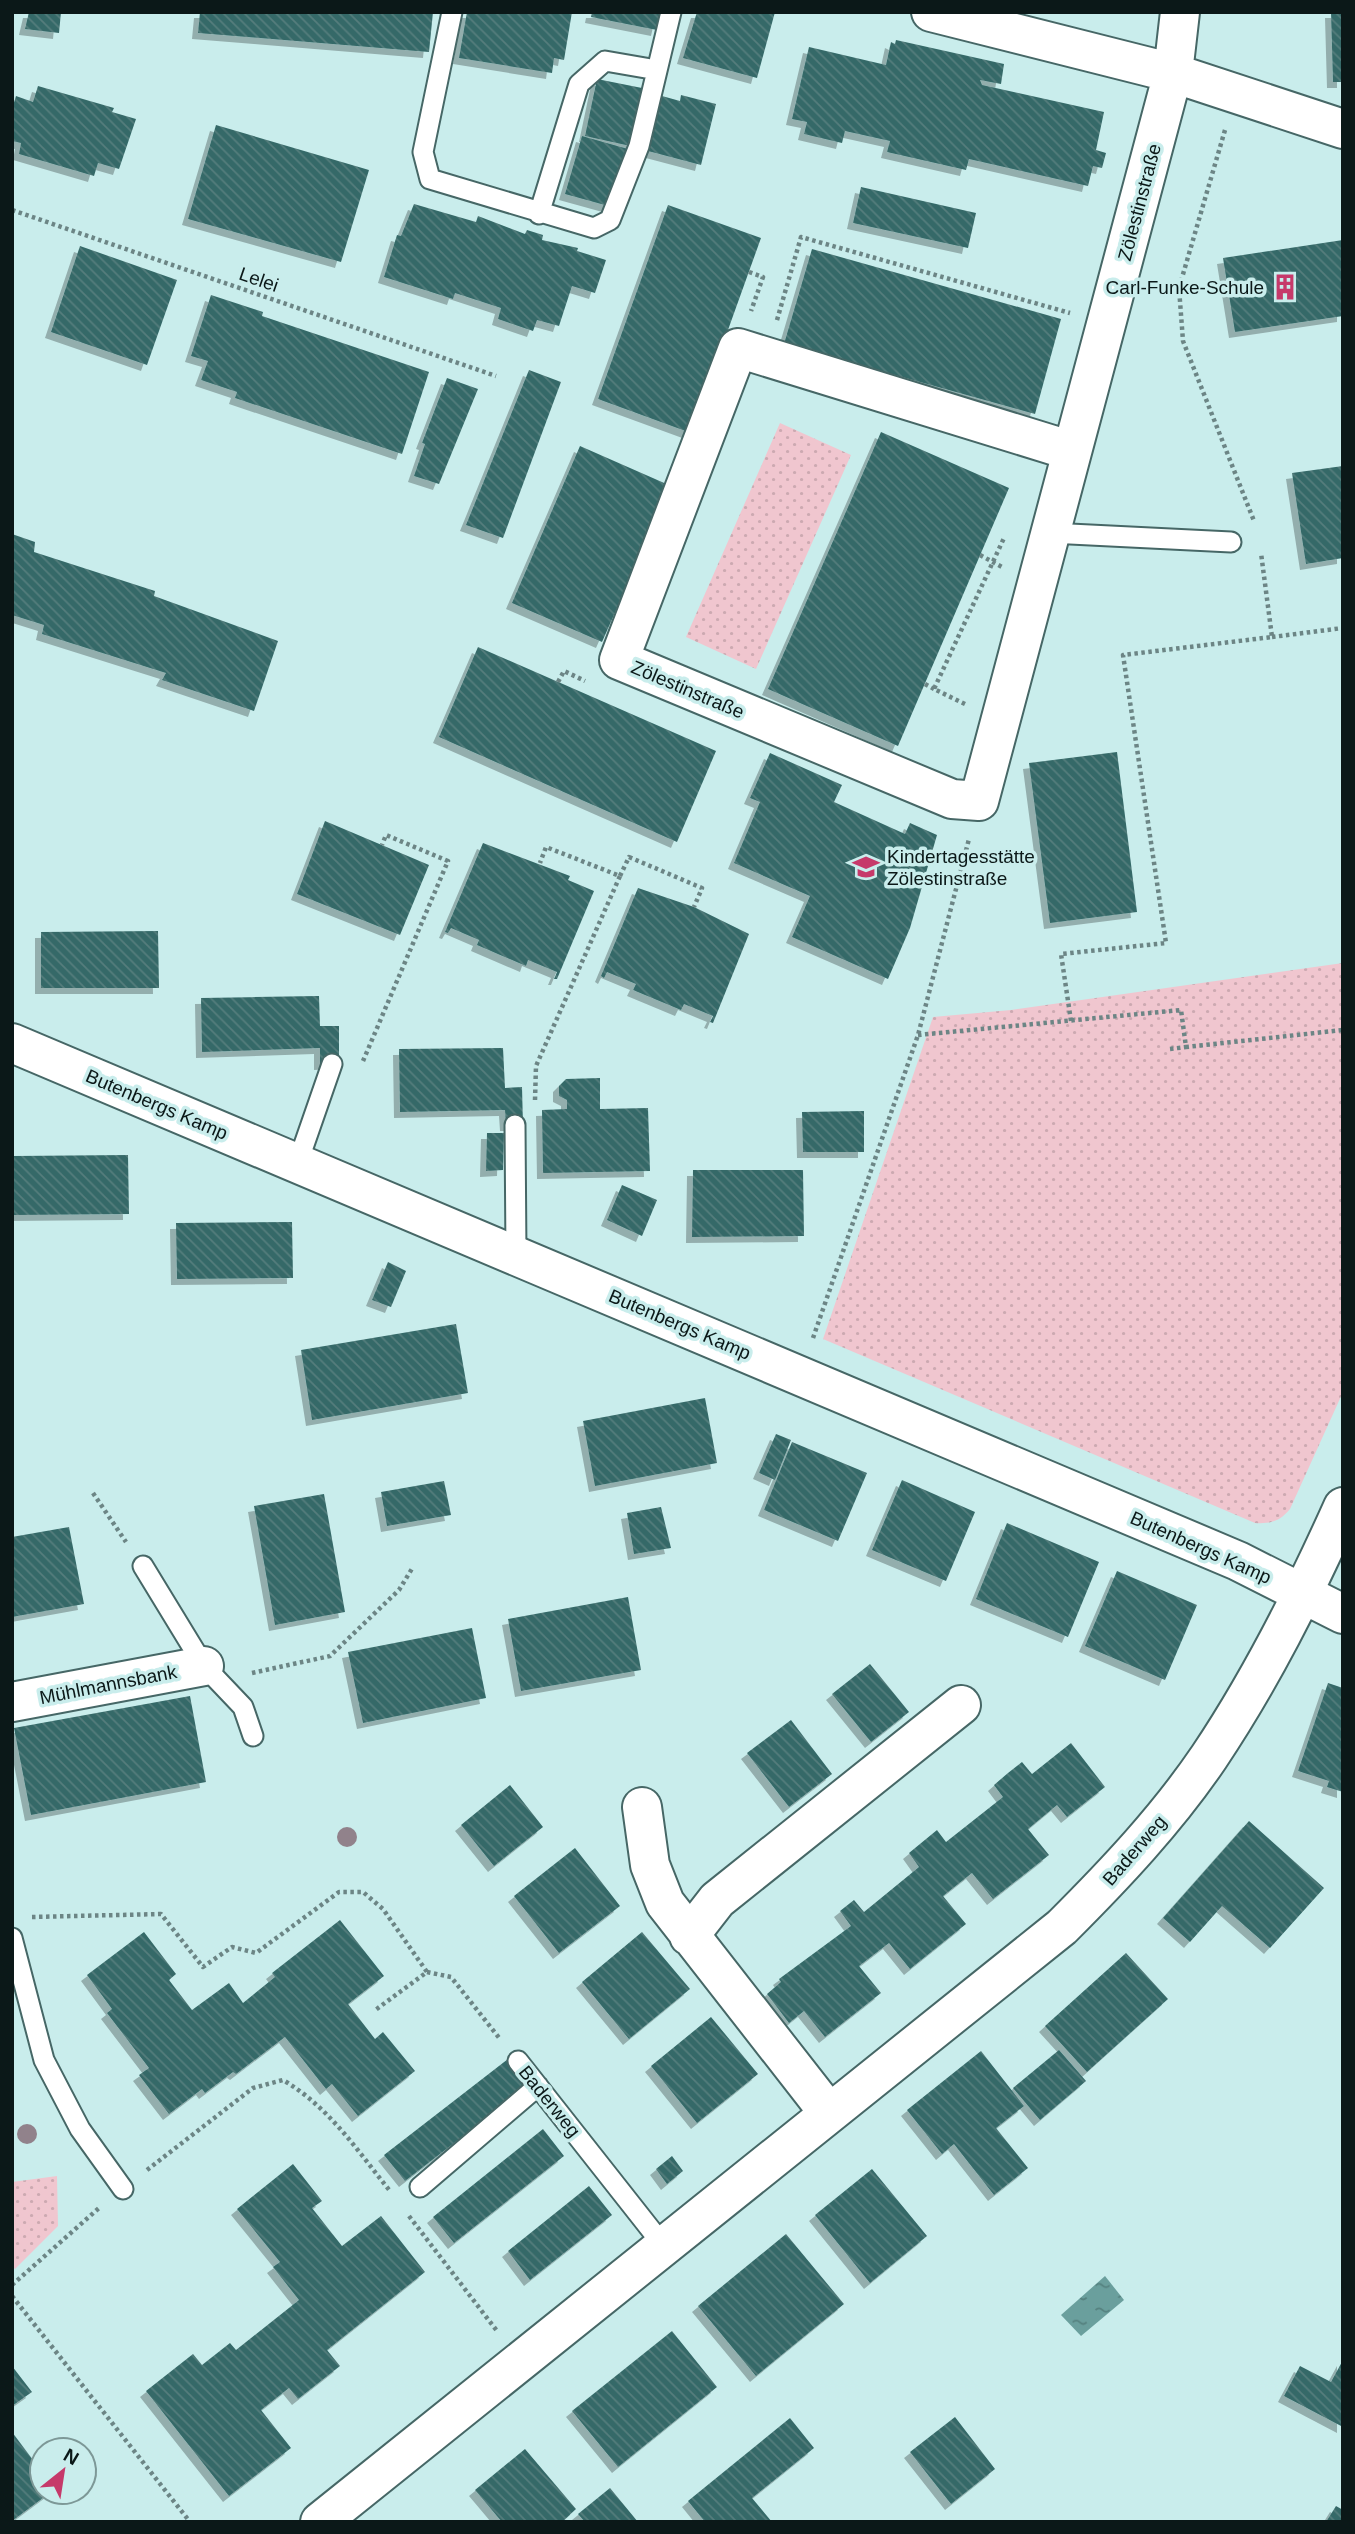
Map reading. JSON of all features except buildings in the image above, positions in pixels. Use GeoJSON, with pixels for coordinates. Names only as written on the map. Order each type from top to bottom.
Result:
{"type":"FeatureCollection","features":[{"type":"Feature","properties":{"kind":"street"},"geometry":{"type":"LineString","coordinates":[[931,12],[1174,74],[1343,128]]}},
{"type":"Feature","properties":{"kind":"street","name":"Zölestinstraße"},"geometry":{"type":"LineString","coordinates":[[1072,452],[738,348],[619,660],[952,799],[979,801],[1174,74],[1180,12]]}},
{"type":"Feature","properties":{"kind":"street","name":"Butenbergs Kamp"},"geometry":{"type":"LineString","coordinates":[[12,1043],[1238,1561],[1343,1615]]}},
{"type":"Feature","properties":{"kind":"street","name":"Baderweg"},"geometry":{"type":"LineString","coordinates":[[320,2522],[1062,1927],[1113,1876],[1163,1818],[1208,1758],[1257,1679],[1304,1593],[1343,1507]]}},
{"type":"Feature","properties":{"kind":"street","name":"Mühlmannsbank"},"geometry":{"type":"LineString","coordinates":[[12,1702],[204,1666]]}},
{"type":"Feature","properties":{"kind":"street"},"geometry":{"type":"LineString","coordinates":[[689,1936],[717,1900],[961,1705]]}},
{"type":"Feature","properties":{"kind":"street"},"geometry":{"type":"LineString","coordinates":[[642,1807],[650,1865],[665,1903],[829,2113]]}},
{"type":"Feature","properties":{"kind":"lane"},"geometry":{"type":"LineString","coordinates":[[452,12],[423,152],[430,179],[539,214],[594,228],[610,220],[639,146],[671,12]]}},
{"type":"Feature","properties":{"kind":"lane"},"geometry":{"type":"LineString","coordinates":[[539,214],[579,84],[605,61],[657,70]]}},
{"type":"Feature","properties":{"kind":"lane"},"geometry":{"type":"LineString","coordinates":[[1050,533],[1231,542]]}},
{"type":"Feature","properties":{"kind":"lane"},"geometry":{"type":"LineString","coordinates":[[298,1162],[332,1064]]}},
{"type":"Feature","properties":{"kind":"lane"},"geometry":{"type":"LineString","coordinates":[[515,1125],[516,1255]]}},
{"type":"Feature","properties":{"kind":"lane"},"geometry":{"type":"LineString","coordinates":[[143,1566],[204,1666],[243,1707],[253,1736]]}},
{"type":"Feature","properties":{"kind":"lane"},"geometry":{"type":"LineString","coordinates":[[12,1938],[44,2060],[80,2129],[129,2183]]}},
{"type":"Feature","properties":{"kind":"lane","name":"Baderweg"},"geometry":{"type":"LineString","coordinates":[[518,2061],[663,2245]]}},
{"type":"Feature","properties":{"kind":"lane"},"geometry":{"type":"LineString","coordinates":[[420,2187],[538,2086]]}},
{"type":"Feature","properties":{"kind":"path"},"geometry":{"type":"LineString","coordinates":[[1226,126],[1179,288],[1183,341],[1258,531]]}},
{"type":"Feature","properties":{"kind":"path","name":"Lelei"},"geometry":{"type":"LineString","coordinates":[[12,210],[496,376]]}},
{"type":"Feature","properties":{"kind":"path"},"geometry":{"type":"LineString","coordinates":[[766,358],[801,237],[1106,324]]}},
{"type":"Feature","properties":{"kind":"path"},"geometry":{"type":"LineString","coordinates":[[884,269],[887,261]]}},
{"type":"Feature","properties":{"kind":"path"},"geometry":{"type":"LineString","coordinates":[[970,294],[973,286]]}},
{"type":"Feature","properties":{"kind":"path"},"geometry":{"type":"LineString","coordinates":[[925,684],[934,689],[1005,537]]}},
{"type":"Feature","properties":{"kind":"path"},"geometry":{"type":"LineString","coordinates":[[1260,544],[1272,637]]}},
{"type":"Feature","properties":{"kind":"path"},"geometry":{"type":"LineString","coordinates":[[980,555],[993,562]]}},
{"type":"Feature","properties":{"kind":"path"},"geometry":{"type":"LineString","coordinates":[[1071,1021],[1061,954],[1166,943],[1123,655],[1343,628]]}},
{"type":"Feature","properties":{"kind":"path"},"geometry":{"type":"LineString","coordinates":[[800,1374],[918,1035],[979,801]]}},
{"type":"Feature","properties":{"kind":"path"},"geometry":{"type":"LineString","coordinates":[[317,1107],[355,1081],[448,861],[386,835],[382,845]]}},
{"type":"Feature","properties":{"kind":"path"},"geometry":{"type":"LineString","coordinates":[[540,863],[546,847],[620,876]]}},
{"type":"Feature","properties":{"kind":"path"},"geometry":{"type":"LineString","coordinates":[[534,1103],[536,1066],[628,857],[702,888],[694,907]]}},
{"type":"Feature","properties":{"kind":"path"},"geometry":{"type":"LineString","coordinates":[[918,1035],[1181,1010],[1186,1046]]}},
{"type":"Feature","properties":{"kind":"path"},"geometry":{"type":"LineString","coordinates":[[1170,1049],[1343,1030]]}},
{"type":"Feature","properties":{"kind":"path"},"geometry":{"type":"LineString","coordinates":[[93,1493],[143,1566]]}},
{"type":"Feature","properties":{"kind":"path"},"geometry":{"type":"LineString","coordinates":[[262,1671],[330,1656],[400,1590],[413,1567]]}},
{"type":"Feature","properties":{"kind":"path"},"geometry":{"type":"LineString","coordinates":[[26,1917],[162,1914],[203,1966],[232,1947],[256,1953],[340,1892],[363,1892],[383,1909],[427,1972],[374,2011]]}},
{"type":"Feature","properties":{"kind":"path","name":"Baderweg"},"geometry":{"type":"LineString","coordinates":[[427,1972],[451,1977],[518,2061]]}},
{"type":"Feature","properties":{"kind":"path"},"geometry":{"type":"LineString","coordinates":[[129,2183],[253,2088],[283,2080],[308,2095],[336,2123],[519,2360]]}},
{"type":"Feature","properties":{"kind":"path"},"geometry":{"type":"LineString","coordinates":[[400,2204],[420,2187]]}},
{"type":"Feature","properties":{"kind":"path"},"geometry":{"type":"LineString","coordinates":[[12,2285],[105,2203]]}},
{"type":"Feature","properties":{"kind":"path"},"geometry":{"type":"LineString","coordinates":[[12,2296],[190,2522]]}},
{"type":"Feature","properties":{"kind":"shaded area"},"geometry":{"type":"Polygon","coordinates":[[[780,423],[851,455],[756,669],[686,637],[780,423]]]}},
{"type":"Feature","properties":{"kind":"shaded area"},"geometry":{"type":"Polygon","coordinates":[[[1343,963],[1343,1392],[1290,1509],[1279,1519],[1255,1523],[823,1339],[933,1017],[1011,1010],[1343,963]]]}},
{"type":"Feature","properties":{"kind":"shaded area"},"geometry":{"type":"Polygon","coordinates":[[[57,2176],[58,2226],[15,2269],[12,2266],[12,2182],[57,2176]]]}},
{"type":"Feature","properties":{"kind":"water"},"geometry":{"type":"Polygon","coordinates":[[[1105,2276],[1124,2300],[1081,2336],[1061,2315],[1105,2276]]]}},
{"type":"Feature","properties":{"kind":"place","name":"Carl-Funke-Schule"},"geometry":{"type":"Point","coordinates":[1285,287]}},
{"type":"Feature","properties":{"kind":"place","name":"Kindertagesstätte Zölestinstraße"},"geometry":{"type":"Point","coordinates":[866,867]}}]}
